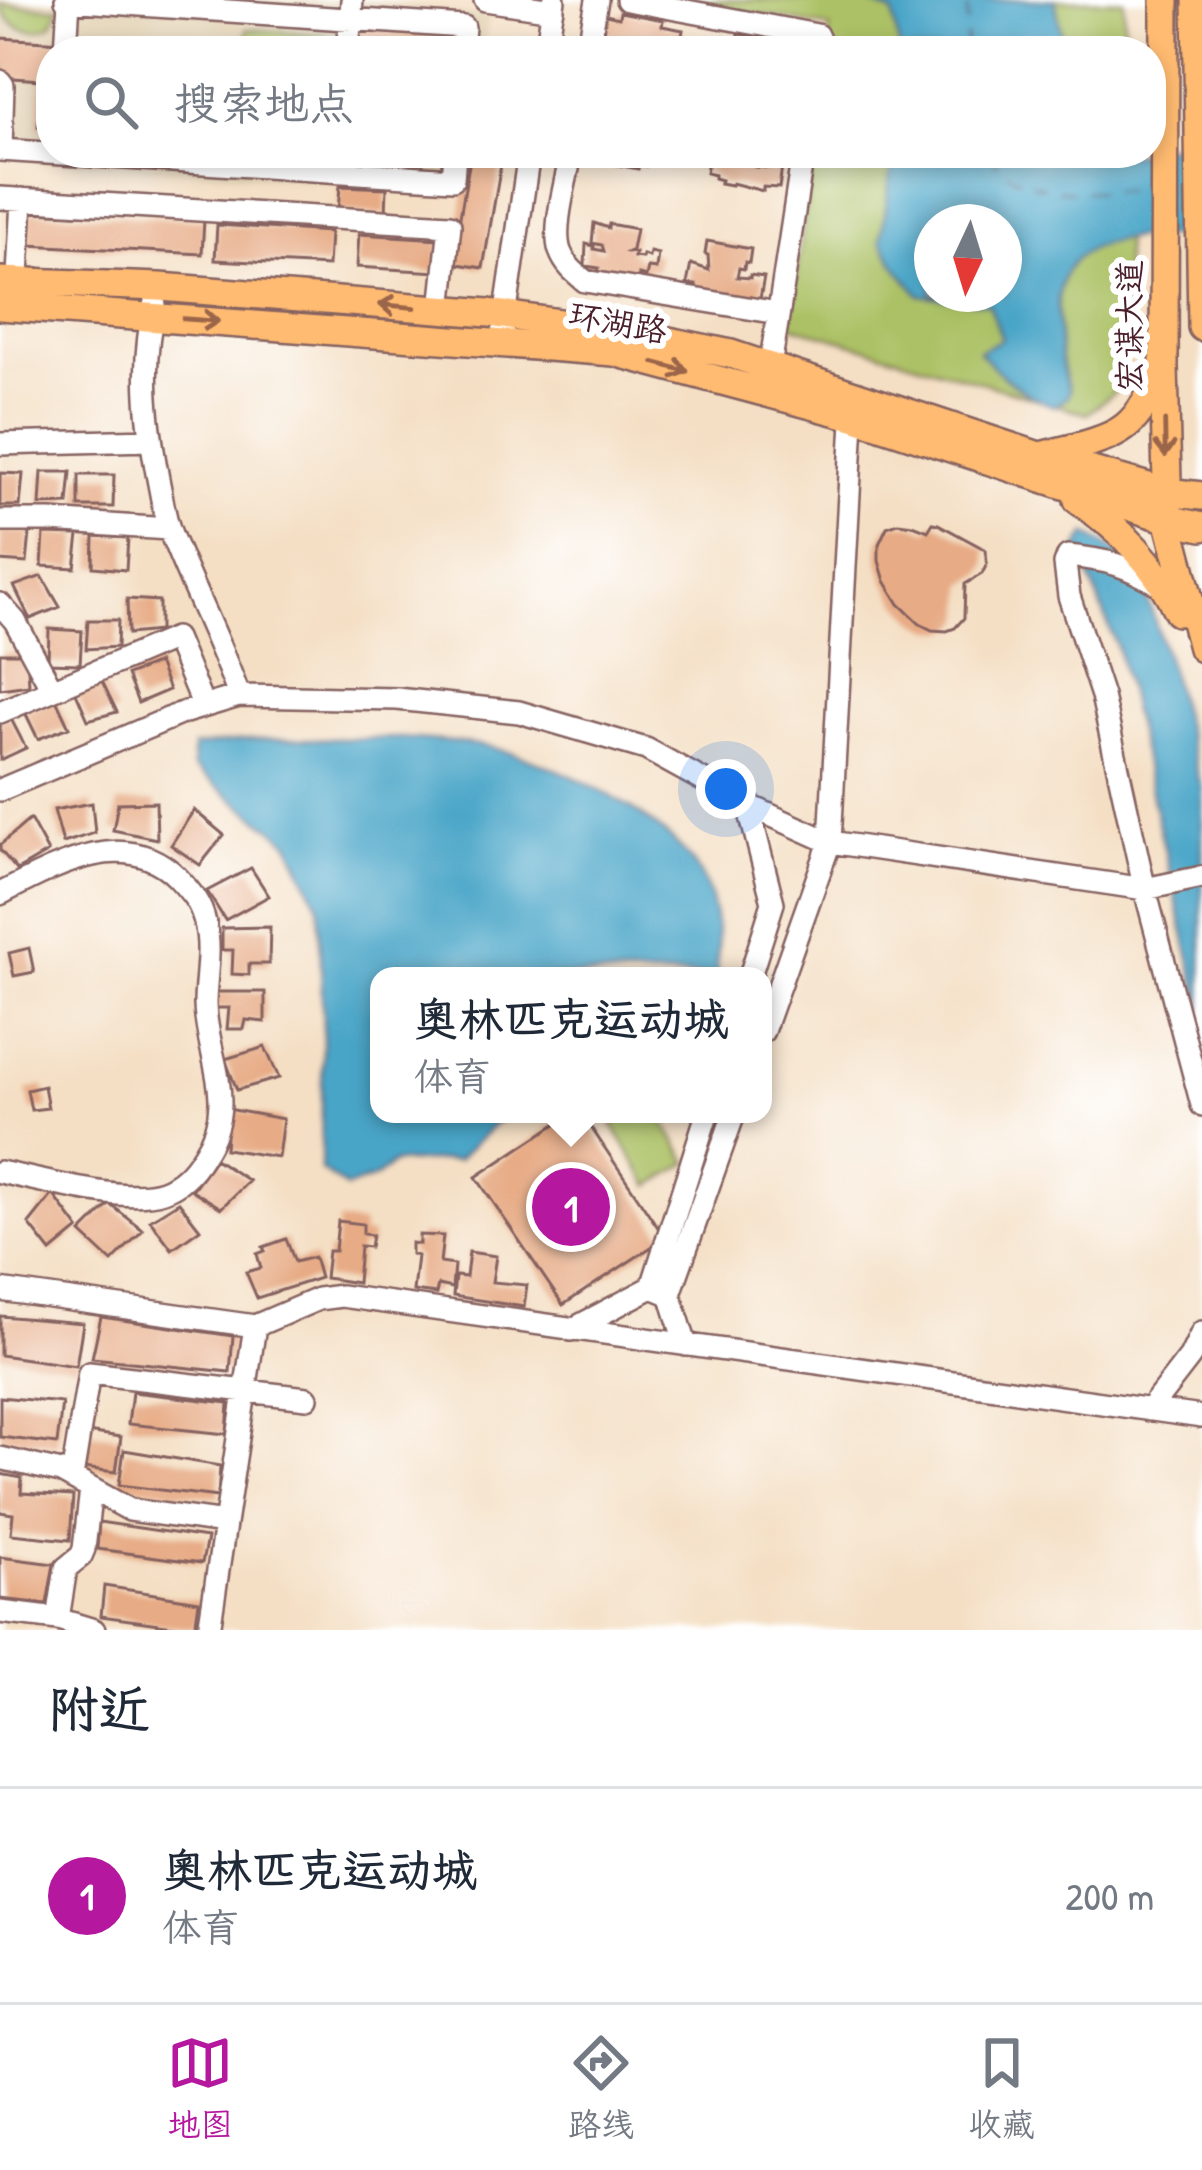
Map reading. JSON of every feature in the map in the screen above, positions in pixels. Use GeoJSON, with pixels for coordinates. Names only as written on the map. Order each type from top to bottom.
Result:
{"type":"FeatureCollection","features":[{"type":"Feature","properties":{"kind":"main road","name":"宏谋大道"},"geometry":{"type":"LineString","coordinates":[[1165,0],[1165,36]]}},
{"type":"Feature","properties":{"kind":"main road"},"geometry":{"type":"LineString","coordinates":[[1197,0],[1202,327]]}},
{"type":"Feature","properties":{"kind":"main road","name":"宏谋大道"},"geometry":{"type":"LineString","coordinates":[[1165,168],[1167,506],[1202,648]]}},
{"type":"Feature","properties":{"kind":"main road","name":"环湖路"},"geometry":{"type":"LineString","coordinates":[[8,294],[160,287],[503,314],[731,354],[770,365],[854,406]]}},
{"type":"Feature","properties":{"kind":"main road","name":"环湖路"},"geometry":{"type":"LineString","coordinates":[[8,294],[152,316],[614,352],[854,406],[1167,506],[1202,527]]}},
{"type":"Feature","properties":{"kind":"main road"},"geometry":{"type":"LineString","coordinates":[[1164,367],[1125,427],[1044,468],[1134,546],[1165,582],[1202,663]]}},
{"type":"Feature","properties":{"kind":"main road","name":"环湖路"},"geometry":{"type":"LineString","coordinates":[[1167,506],[1202,496]]}},
{"type":"Feature","properties":{"kind":"street"},"geometry":{"type":"LineString","coordinates":[[66,36],[67,0],[351,10],[464,27],[463,36]]}},
{"type":"Feature","properties":{"kind":"street"},"geometry":{"type":"LineString","coordinates":[[485,0],[554,5],[549,36]]}},
{"type":"Feature","properties":{"kind":"street"},"geometry":{"type":"LineString","coordinates":[[591,36],[597,0]]}},
{"type":"Feature","properties":{"kind":"street"},"geometry":{"type":"LineString","coordinates":[[627,0],[818,36]]}},
{"type":"Feature","properties":{"kind":"street"},"geometry":{"type":"LineString","coordinates":[[0,81],[0,150],[36,151]]}},
{"type":"Feature","properties":{"kind":"street"},"geometry":{"type":"LineString","coordinates":[[380,168],[453,179],[454,168]]}},
{"type":"Feature","properties":{"kind":"street"},"geometry":{"type":"LineString","coordinates":[[502,344],[527,168]]}},
{"type":"Feature","properties":{"kind":"street"},"geometry":{"type":"LineString","coordinates":[[568,168],[557,235],[568,267],[585,281],[779,311]]}},
{"type":"Feature","properties":{"kind":"street"},"geometry":{"type":"LineString","coordinates":[[770,365],[801,168]]}},
{"type":"Feature","properties":{"kind":"street"},"geometry":{"type":"LineString","coordinates":[[8,294],[11,199],[450,225],[441,309]]}},
{"type":"Feature","properties":{"kind":"street"},"geometry":{"type":"LineString","coordinates":[[160,287],[147,359],[150,440],[168,529],[239,696]]}},
{"type":"Feature","properties":{"kind":"street"},"geometry":{"type":"LineString","coordinates":[[772,1006],[830,842],[854,406]]}},
{"type":"Feature","properties":{"kind":"street"},"geometry":{"type":"LineString","coordinates":[[0,444],[150,440]]}},
{"type":"Feature","properties":{"kind":"street"},"geometry":{"type":"LineString","coordinates":[[0,521],[168,529]]}},
{"type":"Feature","properties":{"kind":"street"},"geometry":{"type":"LineString","coordinates":[[1168,589],[1124,565],[1068,556],[1065,564],[1069,596],[1102,696],[1145,889],[1202,1106]]}},
{"type":"Feature","properties":{"kind":"street"},"geometry":{"type":"LineString","coordinates":[[0,604],[15,621],[52,689]]}},
{"type":"Feature","properties":{"kind":"street"},"geometry":{"type":"LineString","coordinates":[[0,712],[175,638],[203,706]]}},
{"type":"Feature","properties":{"kind":"street"},"geometry":{"type":"LineString","coordinates":[[0,790],[68,759],[239,696],[398,699],[519,712],[646,749],[748,805],[830,842],[1145,889],[1202,877]]}},
{"type":"Feature","properties":{"kind":"street"},"geometry":{"type":"LineString","coordinates":[[748,805],[773,903],[753,967]]}},
{"type":"Feature","properties":{"kind":"street"},"geometry":{"type":"LineString","coordinates":[[0,894],[61,862],[96,854],[119,851],[170,871],[201,907],[206,927],[206,1014],[220,1096],[211,1144],[188,1173],[164,1191],[116,1193],[0,1172]]}},
{"type":"Feature","properties":{"kind":"street"},"geometry":{"type":"LineString","coordinates":[[686,1345],[661,1290],[705,1123]]}},
{"type":"Feature","properties":{"kind":"street"},"geometry":{"type":"LineString","coordinates":[[571,1330],[661,1290],[730,1123]]}},
{"type":"Feature","properties":{"kind":"street"},"geometry":{"type":"LineString","coordinates":[[0,1290],[255,1326],[318,1299],[340,1296],[1202,1417]]}},
{"type":"Feature","properties":{"kind":"street"},"geometry":{"type":"LineString","coordinates":[[209,1630],[255,1326]]}},
{"type":"Feature","properties":{"kind":"street"},"geometry":{"type":"LineString","coordinates":[[1149,1410],[1190,1357],[1202,1332]]}},
{"type":"Feature","properties":{"kind":"street"},"geometry":{"type":"LineString","coordinates":[[58,1619],[66,1568],[83,1549],[81,1483],[89,1373],[307,1398]]}},
{"type":"Feature","properties":{"kind":"street"},"geometry":{"type":"LineString","coordinates":[[0,1458],[47,1467],[137,1512],[225,1523]]}},
{"type":"Feature","properties":{"kind":"street"},"geometry":{"type":"LineString","coordinates":[[0,1612],[58,1619],[94,1630]]}},
{"type":"Feature","properties":{"kind":"shaded area"},"geometry":{"type":"Polygon","coordinates":[[[0,0],[370,0],[489,18],[486,36],[36,36],[36,160],[0,157],[0,0]]]}},
{"type":"Feature","properties":{"kind":"shaded area"},"geometry":{"type":"Polygon","coordinates":[[[149,168],[465,168],[461,191],[149,168]]]}},
{"type":"Feature","properties":{"kind":"green space"},"geometry":{"type":"Polygon","coordinates":[[[691,0],[1124,0],[1125,36],[829,36],[830,28],[691,0]]]}},
{"type":"Feature","properties":{"kind":"green space"},"geometry":{"type":"Polygon","coordinates":[[[0,4],[60,8],[51,25],[27,29],[8,19],[0,4]]]}},
{"type":"Feature","properties":{"kind":"green space"},"geometry":{"type":"Polygon","coordinates":[[[247,29],[343,35],[343,36],[246,36],[247,29]]]}},
{"type":"Feature","properties":{"kind":"green space"},"geometry":{"type":"Polygon","coordinates":[[[811,168],[1125,168],[1124,384],[1087,414],[790,325],[811,168]]]}},
{"type":"Feature","properties":{"kind":"green space"},"geometry":{"type":"Polygon","coordinates":[[[665,1123],[689,1163],[650,1186],[612,1124],[665,1123]]]}},
{"type":"Feature","properties":{"kind":"water"},"geometry":{"type":"Polygon","coordinates":[[[861,0],[1055,0],[1062,36],[897,36],[893,13],[861,0]]]}},
{"type":"Feature","properties":{"kind":"water"},"geometry":{"type":"Polygon","coordinates":[[[1202,144],[1202,236],[1103,244],[1069,267],[1060,288],[1058,318],[1069,391],[1055,406],[1013,384],[979,351],[1002,339],[992,312],[1022,312],[1022,204],[914,204],[914,288],[881,241],[892,168],[1166,168],[1166,146],[1202,144]]]}},
{"type":"Feature","properties":{"kind":"water"},"geometry":{"type":"Polygon","coordinates":[[[1087,534],[1117,552],[1142,580],[1202,790],[1202,1010],[1117,647],[1078,547],[1087,534]]]}},
{"type":"Feature","properties":{"kind":"water"},"geometry":{"type":"Polygon","coordinates":[[[402,738],[475,744],[513,753],[577,779],[641,815],[691,860],[713,907],[717,967],[370,967],[370,1123],[496,1123],[457,1160],[393,1163],[375,1178],[346,1188],[321,1170],[319,906],[289,842],[193,768],[193,747],[244,740],[402,738]]]}},
{"type":"Feature","properties":{"kind":"building"},"geometry":{"type":"Polygon","coordinates":[[[620,12],[663,20],[662,26],[683,30],[682,36],[602,35],[606,15],[619,18],[620,12]]]}},
{"type":"Feature","properties":{"kind":"building"},"geometry":{"type":"Polygon","coordinates":[[[356,28],[450,34],[450,36],[356,36],[356,28]]]}},
{"type":"Feature","properties":{"kind":"building"},"geometry":{"type":"Polygon","coordinates":[[[0,38],[36,40],[36,80],[0,77],[0,38]]]}},
{"type":"Feature","properties":{"kind":"building"},"geometry":{"type":"Polygon","coordinates":[[[468,168],[500,168],[483,268],[452,263],[468,168]]]}},
{"type":"Feature","properties":{"kind":"building"},"geometry":{"type":"Polygon","coordinates":[[[707,168],[782,168],[779,188],[763,187],[763,191],[720,183],[706,173],[707,168]]]}},
{"type":"Feature","properties":{"kind":"building"},"geometry":{"type":"Polygon","coordinates":[[[340,186],[387,188],[386,214],[338,211],[340,186]]]}},
{"type":"Feature","properties":{"kind":"building"},"geometry":{"type":"Polygon","coordinates":[[[30,212],[204,220],[202,254],[28,245],[30,212]]]}},
{"type":"Feature","properties":{"kind":"building"},"geometry":{"type":"Polygon","coordinates":[[[594,223],[636,229],[628,252],[642,258],[650,252],[658,254],[656,269],[648,268],[646,277],[639,275],[639,279],[585,266],[586,244],[604,251],[602,245],[592,243],[594,223]]]}},
{"type":"Feature","properties":{"kind":"building"},"geometry":{"type":"Polygon","coordinates":[[[217,225],[330,232],[328,266],[215,260],[217,225]]]}},
{"type":"Feature","properties":{"kind":"building"},"geometry":{"type":"Polygon","coordinates":[[[359,234],[440,239],[437,272],[357,267],[359,234]]]}},
{"type":"Feature","properties":{"kind":"building"},"geometry":{"type":"Polygon","coordinates":[[[707,241],[751,249],[749,263],[739,268],[737,277],[764,277],[760,299],[687,284],[691,264],[709,270],[707,241]]]}},
{"type":"Feature","properties":{"kind":"building"},"geometry":{"type":"Polygon","coordinates":[[[42,472],[71,472],[68,504],[40,505],[42,472]]]}},
{"type":"Feature","properties":{"kind":"building"},"geometry":{"type":"Polygon","coordinates":[[[0,473],[23,474],[20,506],[0,506],[0,473]]]}},
{"type":"Feature","properties":{"kind":"building"},"geometry":{"type":"Polygon","coordinates":[[[79,475],[114,475],[113,507],[79,507],[79,475]]]}},
{"type":"Feature","properties":{"kind":"building"},"geometry":{"type":"Polygon","coordinates":[[[898,523],[928,531],[933,523],[938,524],[986,550],[982,574],[965,584],[964,618],[955,628],[932,630],[920,624],[899,604],[885,581],[879,544],[887,527],[898,523]]]}},
{"type":"Feature","properties":{"kind":"building"},"geometry":{"type":"Polygon","coordinates":[[[0,530],[30,533],[27,563],[0,561],[0,530]]]}},
{"type":"Feature","properties":{"kind":"building"},"geometry":{"type":"Polygon","coordinates":[[[44,534],[79,535],[75,568],[42,566],[44,534]]]}},
{"type":"Feature","properties":{"kind":"building"},"geometry":{"type":"Polygon","coordinates":[[[94,536],[128,538],[126,570],[93,567],[94,536]]]}},
{"type":"Feature","properties":{"kind":"building"},"geometry":{"type":"Polygon","coordinates":[[[42,576],[60,607],[30,619],[14,586],[42,576]]]}},
{"type":"Feature","properties":{"kind":"building"},"geometry":{"type":"Polygon","coordinates":[[[127,599],[159,601],[159,631],[128,634],[127,599]]]}},
{"type":"Feature","properties":{"kind":"building"},"geometry":{"type":"Polygon","coordinates":[[[88,620],[118,620],[117,647],[86,649],[88,620]]]}},
{"type":"Feature","properties":{"kind":"building"},"geometry":{"type":"Polygon","coordinates":[[[49,629],[82,631],[80,664],[48,663],[49,629]]]}},
{"type":"Feature","properties":{"kind":"building"},"geometry":{"type":"Polygon","coordinates":[[[0,653],[27,653],[29,685],[0,689],[0,653]]]}},
{"type":"Feature","properties":{"kind":"building"},"geometry":{"type":"Polygon","coordinates":[[[158,663],[169,690],[138,703],[127,675],[158,663]]]}},
{"type":"Feature","properties":{"kind":"building"},"geometry":{"type":"Polygon","coordinates":[[[101,679],[117,712],[88,720],[74,688],[101,679]]]}},
{"type":"Feature","properties":{"kind":"building"},"geometry":{"type":"Polygon","coordinates":[[[56,699],[69,727],[38,739],[24,710],[56,699]]]}},
{"type":"Feature","properties":{"kind":"building"},"geometry":{"type":"Polygon","coordinates":[[[10,717],[26,748],[0,760],[0,720],[10,717]]]}},
{"type":"Feature","properties":{"kind":"building"},"geometry":{"type":"Polygon","coordinates":[[[156,802],[157,839],[113,830],[118,803],[156,802]]]}},
{"type":"Feature","properties":{"kind":"building"},"geometry":{"type":"Polygon","coordinates":[[[92,803],[95,833],[63,843],[54,810],[92,803]]]}},
{"type":"Feature","properties":{"kind":"building"},"geometry":{"type":"Polygon","coordinates":[[[194,810],[224,835],[200,865],[171,845],[194,810]]]}},
{"type":"Feature","properties":{"kind":"building"},"geometry":{"type":"Polygon","coordinates":[[[30,819],[48,852],[17,870],[0,845],[30,819]]]}},
{"type":"Feature","properties":{"kind":"building"},"geometry":{"type":"Polygon","coordinates":[[[251,868],[269,896],[225,920],[207,891],[251,868]]]}},
{"type":"Feature","properties":{"kind":"building"},"geometry":{"type":"Polygon","coordinates":[[[270,927],[269,964],[249,964],[249,975],[232,974],[233,950],[222,950],[222,928],[270,927]]]}},
{"type":"Feature","properties":{"kind":"building"},"geometry":{"type":"Polygon","coordinates":[[[29,948],[34,972],[14,976],[9,953],[29,948]]]}},
{"type":"Feature","properties":{"kind":"building"},"geometry":{"type":"Polygon","coordinates":[[[212,992],[265,992],[265,1022],[246,1020],[244,1029],[227,1029],[229,1008],[215,1008],[212,992]]]}},
{"type":"Feature","properties":{"kind":"building"},"geometry":{"type":"Polygon","coordinates":[[[265,1047],[279,1078],[237,1090],[225,1059],[265,1047]]]}},
{"type":"Feature","properties":{"kind":"building"},"geometry":{"type":"Polygon","coordinates":[[[44,1086],[48,1108],[31,1110],[27,1090],[44,1086]]]}},
{"type":"Feature","properties":{"kind":"building"},"geometry":{"type":"Polygon","coordinates":[[[228,1109],[283,1119],[278,1157],[225,1149],[228,1109]]]}},
{"type":"Feature","properties":{"kind":"building"},"geometry":{"type":"Polygon","coordinates":[[[557,1123],[588,1123],[665,1238],[563,1305],[476,1177],[557,1123]]]}},
{"type":"Feature","properties":{"kind":"building"},"geometry":{"type":"Polygon","coordinates":[[[215,1159],[249,1181],[221,1208],[192,1190],[215,1159]]]}},
{"type":"Feature","properties":{"kind":"building"},"geometry":{"type":"Polygon","coordinates":[[[53,1194],[79,1229],[51,1252],[29,1224],[53,1194]]]}},
{"type":"Feature","properties":{"kind":"building"},"geometry":{"type":"Polygon","coordinates":[[[179,1202],[200,1229],[172,1249],[150,1220],[179,1202]]]}},
{"type":"Feature","properties":{"kind":"building"},"geometry":{"type":"Polygon","coordinates":[[[110,1204],[143,1230],[112,1262],[81,1233],[110,1204]]]}},
{"type":"Feature","properties":{"kind":"building"},"geometry":{"type":"Polygon","coordinates":[[[338,1221],[363,1224],[363,1234],[372,1235],[370,1247],[360,1246],[357,1283],[325,1278],[328,1251],[335,1251],[338,1221]]]}},
{"type":"Feature","properties":{"kind":"building"},"geometry":{"type":"Polygon","coordinates":[[[419,1235],[443,1236],[440,1263],[454,1265],[452,1288],[438,1285],[436,1294],[413,1291],[417,1256],[411,1254],[411,1243],[419,1244],[419,1235]]]}},
{"type":"Feature","properties":{"kind":"building"},"geometry":{"type":"Polygon","coordinates":[[[286,1239],[295,1262],[314,1257],[320,1278],[257,1298],[246,1272],[261,1268],[257,1254],[265,1251],[263,1247],[286,1239]]]}},
{"type":"Feature","properties":{"kind":"building"},"geometry":{"type":"Polygon","coordinates":[[[469,1252],[496,1256],[492,1282],[527,1285],[524,1307],[453,1296],[455,1276],[466,1277],[469,1252]]]}},
{"type":"Feature","properties":{"kind":"building"},"geometry":{"type":"Polygon","coordinates":[[[0,1316],[83,1323],[76,1366],[0,1355],[0,1316]]]}},
{"type":"Feature","properties":{"kind":"building"},"geometry":{"type":"Polygon","coordinates":[[[101,1317],[233,1336],[230,1372],[92,1358],[101,1317]]]}},
{"type":"Feature","properties":{"kind":"building"},"geometry":{"type":"Polygon","coordinates":[[[132,1392],[229,1403],[227,1434],[128,1424],[132,1392]]]}},
{"type":"Feature","properties":{"kind":"building"},"geometry":{"type":"Polygon","coordinates":[[[0,1397],[62,1403],[57,1444],[0,1437],[0,1397]]]}},
{"type":"Feature","properties":{"kind":"building"},"geometry":{"type":"Polygon","coordinates":[[[80,1431],[121,1437],[116,1472],[74,1467],[80,1431]]]}},
{"type":"Feature","properties":{"kind":"building"},"geometry":{"type":"Polygon","coordinates":[[[124,1450],[220,1466],[218,1497],[119,1485],[124,1450]]]}},
{"type":"Feature","properties":{"kind":"building"},"geometry":{"type":"Polygon","coordinates":[[[0,1474],[22,1478],[21,1493],[73,1496],[70,1540],[11,1534],[13,1514],[0,1512],[0,1474]]]}},
{"type":"Feature","properties":{"kind":"building"},"geometry":{"type":"Polygon","coordinates":[[[99,1522],[207,1538],[202,1563],[97,1549],[99,1522]]]}},
{"type":"Feature","properties":{"kind":"building"},"geometry":{"type":"Polygon","coordinates":[[[0,1557],[54,1564],[47,1604],[0,1599],[0,1557]]]}},
{"type":"Feature","properties":{"kind":"building"},"geometry":{"type":"Polygon","coordinates":[[[104,1586],[199,1601],[195,1629],[101,1616],[104,1586]]]}},
{"type":"Feature","properties":{"kind":"ferry route"},"geometry":{"type":"LineString","coordinates":[[967,36],[968,0]]}},
{"type":"Feature","properties":{"kind":"ferry route"},"geometry":{"type":"LineString","coordinates":[[1002,168],[1041,187],[1087,192],[1152,188]]}},
{"type":"Feature","properties":{"kind":"place","name":"奥林匹克运动城"},"geometry":{"type":"Point","coordinates":[571,1207]}}]}
